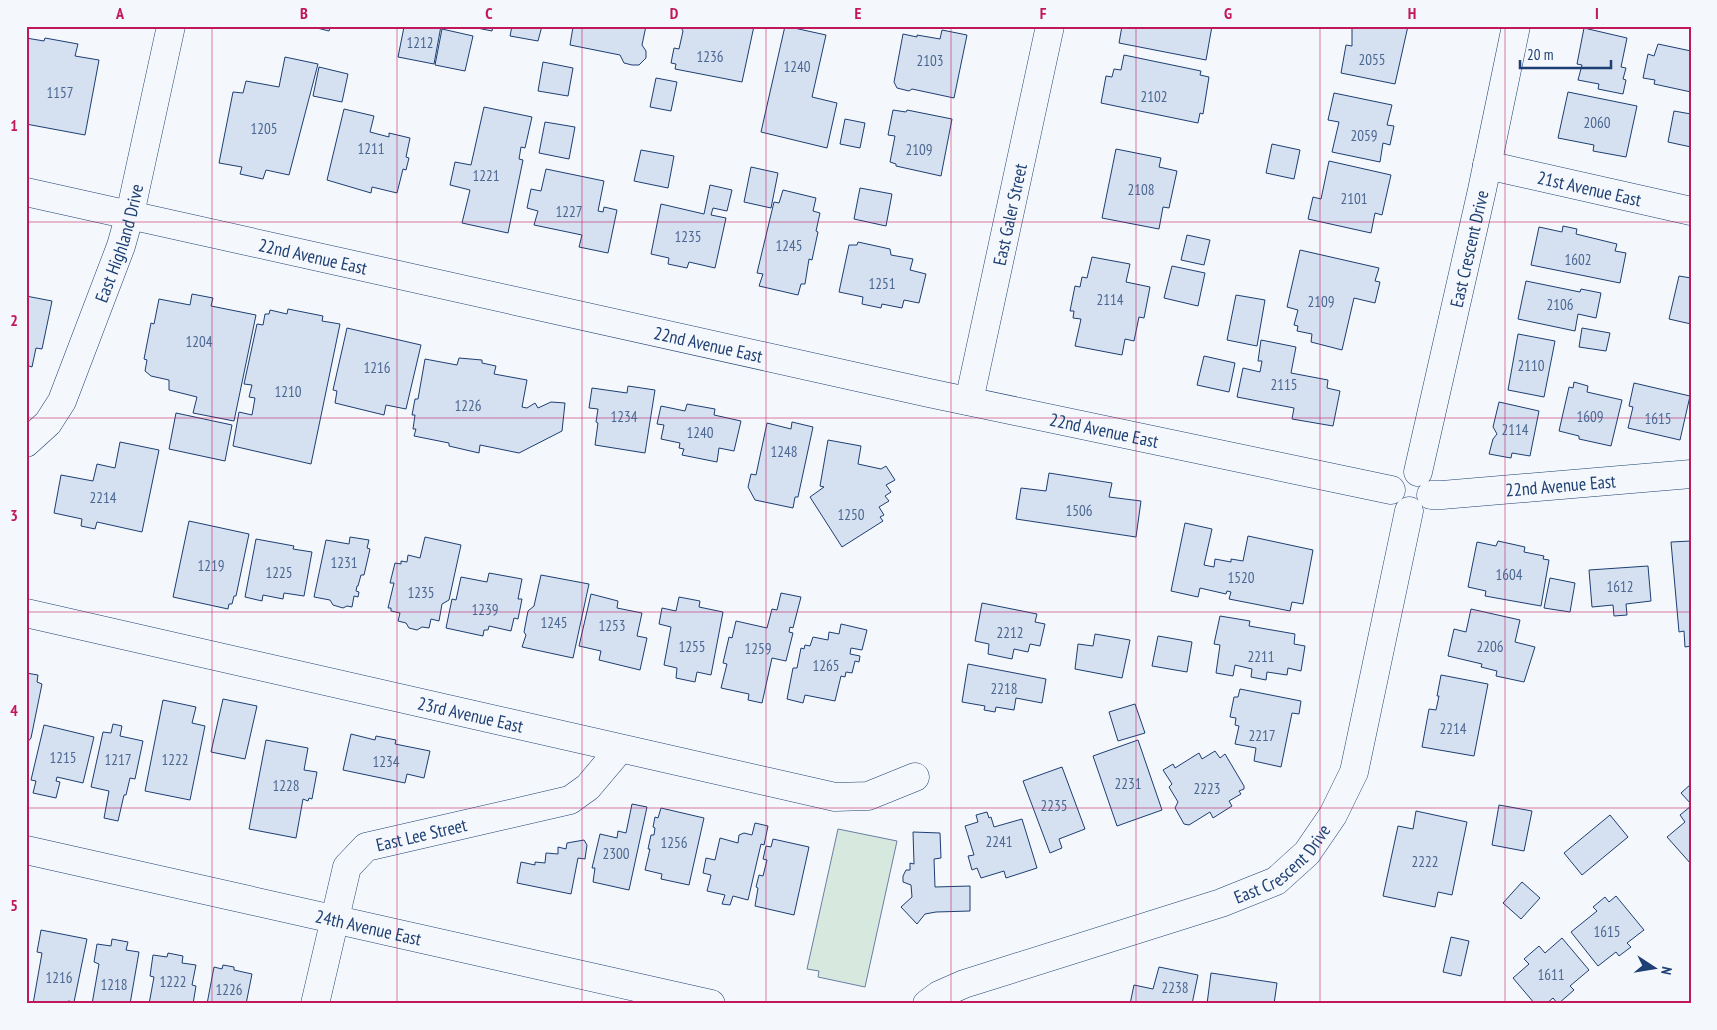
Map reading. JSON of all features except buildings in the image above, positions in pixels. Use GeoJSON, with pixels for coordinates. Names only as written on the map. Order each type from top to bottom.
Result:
{"type":"FeatureCollection","features":[{"type":"Feature","properties":{"kind":"street","name":"East Highland Drive"},"geometry":{"type":"LineString","coordinates":[[26,443],[48,423],[62,401],[121,246],[130,214],[171,26]]}},
{"type":"Feature","properties":{"kind":"street","name":"East Galer Street"},"geometry":{"type":"LineString","coordinates":[[968,401],[1050,26]]}},
{"type":"Feature","properties":{"kind":"street","name":"East Crescent Drive"},"geometry":{"type":"LineString","coordinates":[[1418,472],[1488,165],[1516,26]]}},
{"type":"Feature","properties":{"kind":"street","name":"21st Avenue East"},"geometry":{"type":"LineString","coordinates":[[1488,165],[1691,210]]}},
{"type":"Feature","properties":{"kind":"street","name":"22nd Avenue East"},"geometry":{"type":"LineString","coordinates":[[26,192],[968,401],[1391,490]]}},
{"type":"Feature","properties":{"kind":"street"},"geometry":{"type":"LineString","coordinates":[[1408,471],[1418,472],[1426,476],[1430,482],[1431,495],[1429,502],[1424,508],[1418,511],[1409,511],[1398,506],[1393,501],[1391,490],[1393,482],[1402,473],[1408,471]]}},
{"type":"Feature","properties":{"kind":"street","name":"22nd Avenue East"},"geometry":{"type":"LineString","coordinates":[[1431,495],[1442,496],[1691,474]]}},
{"type":"Feature","properties":{"kind":"street","name":"East Crescent Drive"},"geometry":{"type":"LineString","coordinates":[[927,1004],[964,984],[1222,903],[1276,881],[1307,853],[1333,815],[1354,772],[1409,511]]}},
{"type":"Feature","properties":{"kind":"street","name":"23rd Avenue East"},"geometry":{"type":"LineString","coordinates":[[26,614],[834,797],[868,796],[915,777]]}},
{"type":"Feature","properties":{"kind":"street","name":"East Lee Street"},"geometry":{"type":"LineString","coordinates":[[315,1004],[347,867],[366,847],[570,800],[588,787],[620,749]]}},
{"type":"Feature","properties":{"kind":"street","name":"24th Avenue East"},"geometry":{"type":"LineString","coordinates":[[26,850],[711,1004]]}},
{"type":"Feature","properties":{"kind":"shaded area"},"geometry":{"type":"Polygon","coordinates":[[[838,829],[897,841],[865,987],[818,977],[819,971],[807,969],[838,829]]]}}]}
